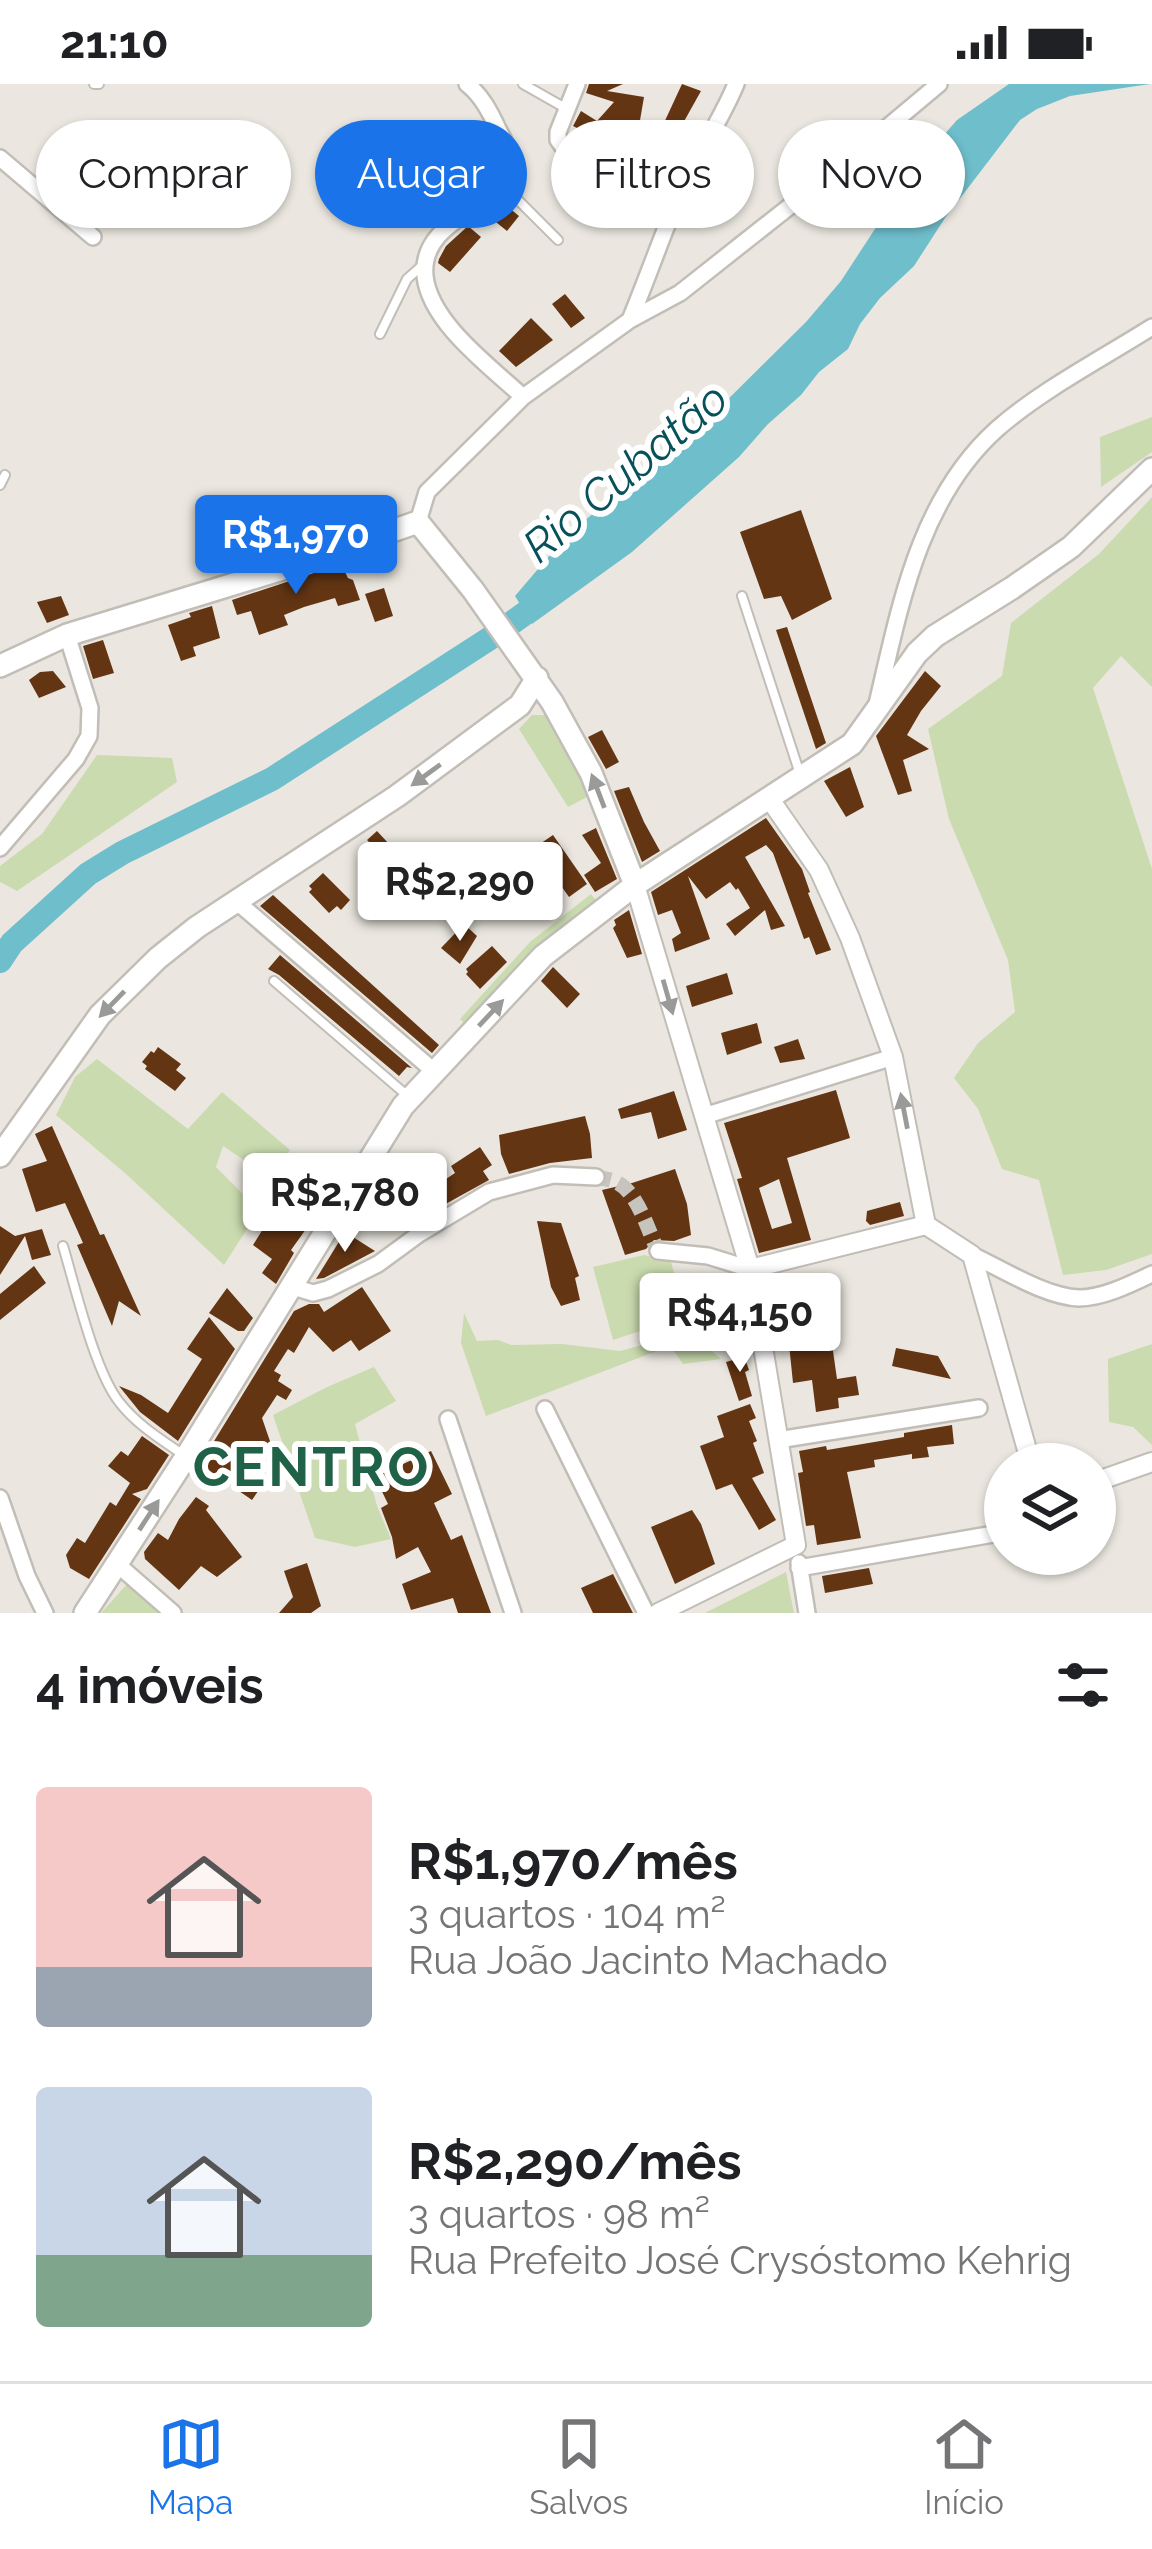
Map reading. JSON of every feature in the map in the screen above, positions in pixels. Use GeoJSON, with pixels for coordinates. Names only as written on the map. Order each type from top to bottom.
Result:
{"type":"FeatureCollection","features":[{"type":"Feature","properties":{"kind":"main road"},"geometry":{"type":"LineString","coordinates":[[85,1613],[403,1106],[543,956],[635,885],[852,744],[934,635],[1071,547],[1152,469]]}},
{"type":"Feature","properties":{"kind":"main road"},"geometry":{"type":"LineString","coordinates":[[0,666],[67,635],[418,522],[552,702],[591,773],[635,885]]}},
{"type":"Feature","properties":{"kind":"main road"},"geometry":{"type":"LineString","coordinates":[[520,705],[533,674]]}},
{"type":"Feature","properties":{"kind":"main road"},"geometry":{"type":"LineString","coordinates":[[0,1156],[100,1015],[182,938],[397,796],[520,705],[552,702]]}},
{"type":"Feature","properties":{"kind":"street"},"geometry":{"type":"LineString","coordinates":[[466,84],[493,120]]}},
{"type":"Feature","properties":{"kind":"street"},"geometry":{"type":"LineString","coordinates":[[563,120],[577,84]]}},
{"type":"Feature","properties":{"kind":"street"},"geometry":{"type":"LineString","coordinates":[[720,120],[736,84]]}},
{"type":"Feature","properties":{"kind":"street"},"geometry":{"type":"LineString","coordinates":[[418,522],[427,492],[523,397],[629,320],[680,293],[939,84]]}},
{"type":"Feature","properties":{"kind":"street"},"geometry":{"type":"LineString","coordinates":[[0,158],[93,237]]}},
{"type":"Feature","properties":{"kind":"street"},"geometry":{"type":"LineString","coordinates":[[448,228],[437,237],[426,262],[428,287],[449,326],[523,397]]}},
{"type":"Feature","properties":{"kind":"street"},"geometry":{"type":"LineString","coordinates":[[629,320],[667,228]]}},
{"type":"Feature","properties":{"kind":"street"},"geometry":{"type":"LineString","coordinates":[[877,707],[916,553],[968,461],[1000,426],[1152,327]]}},
{"type":"Feature","properties":{"kind":"street"},"geometry":{"type":"LineString","coordinates":[[0,848],[76,759],[89,736],[89,708],[67,635]]}},
{"type":"Feature","properties":{"kind":"street"},"geometry":{"type":"LineString","coordinates":[[769,799],[819,870],[850,938],[893,1057],[926,1226]]}},
{"type":"Feature","properties":{"kind":"street"},"geometry":{"type":"LineString","coordinates":[[635,885],[750,1269],[807,1613]]}},
{"type":"Feature","properties":{"kind":"street"},"geometry":{"type":"LineString","coordinates":[[236,902],[435,1072]]}},
{"type":"Feature","properties":{"kind":"street"},"geometry":{"type":"LineString","coordinates":[[704,1116],[893,1057]]}},
{"type":"Feature","properties":{"kind":"street"},"geometry":{"type":"LineString","coordinates":[[290,1286],[304,1292],[328,1289],[378,1264],[489,1192],[554,1175],[596,1177]]}},
{"type":"Feature","properties":{"kind":"street"},"geometry":{"type":"LineString","coordinates":[[658,1251],[708,1256],[750,1269],[926,1226],[972,1255],[1051,1292],[1076,1298],[1152,1274]]}},
{"type":"Feature","properties":{"kind":"street"},"geometry":{"type":"LineString","coordinates":[[972,1255],[1025,1443]]}},
{"type":"Feature","properties":{"kind":"street"},"geometry":{"type":"LineString","coordinates":[[545,1408],[646,1613]]}},
{"type":"Feature","properties":{"kind":"street"},"geometry":{"type":"LineString","coordinates":[[778,1440],[979,1408]]}},
{"type":"Feature","properties":{"kind":"street"},"geometry":{"type":"LineString","coordinates":[[448,1419],[513,1613]]}},
{"type":"Feature","properties":{"kind":"street"},"geometry":{"type":"LineString","coordinates":[[1116,1475],[1152,1462]]}},
{"type":"Feature","properties":{"kind":"street"},"geometry":{"type":"LineString","coordinates":[[0,1498],[45,1613]]}},
{"type":"Feature","properties":{"kind":"street"},"geometry":{"type":"LineString","coordinates":[[800,1568],[984,1536]]}},
{"type":"Feature","properties":{"kind":"street"},"geometry":{"type":"LineString","coordinates":[[658,1613],[796,1545]]}},
{"type":"Feature","properties":{"kind":"street"},"geometry":{"type":"LineString","coordinates":[[117,1564],[173,1613]]}},
{"type":"Feature","properties":{"kind":"lane"},"geometry":{"type":"LineString","coordinates":[[523,84],[567,109]]}},
{"type":"Feature","properties":{"kind":"lane"},"geometry":{"type":"LineString","coordinates":[[527,209],[558,241]]}},
{"type":"Feature","properties":{"kind":"lane"},"geometry":{"type":"LineString","coordinates":[[380,334],[407,279],[426,262]]}},
{"type":"Feature","properties":{"kind":"lane"},"geometry":{"type":"LineString","coordinates":[[742,596],[802,778]]}},
{"type":"Feature","properties":{"kind":"lane"},"geometry":{"type":"LineString","coordinates":[[274,981],[411,1099]]}},
{"type":"Feature","properties":{"kind":"lane"},"geometry":{"type":"LineString","coordinates":[[63,1246],[101,1370],[114,1397],[186,1457]]}},
{"type":"Feature","properties":{"kind":"green space"},"geometry":{"type":"Polygon","coordinates":[[[1152,417],[1152,452],[1101,487],[1100,437],[1152,417]]]}},
{"type":"Feature","properties":{"kind":"green space"},"geometry":{"type":"Polygon","coordinates":[[[1152,497],[1152,687],[1121,656],[1093,688],[1152,869],[1152,1254],[1106,1270],[1063,1275],[1039,1180],[1002,1169],[978,1109],[954,1078],[978,1043],[1015,1012],[1008,960],[949,819],[928,729],[1002,676],[1011,623],[1099,554],[1152,497]]]}},
{"type":"Feature","properties":{"kind":"green space"},"geometry":{"type":"Polygon","coordinates":[[[532,715],[547,715],[589,796],[568,807],[519,729],[532,715]]]}},
{"type":"Feature","properties":{"kind":"green space"},"geometry":{"type":"Polygon","coordinates":[[[97,755],[172,758],[177,782],[17,891],[0,882],[0,866],[42,834],[97,755]]]}},
{"type":"Feature","properties":{"kind":"green space"},"geometry":{"type":"Polygon","coordinates":[[[591,894],[600,906],[470,1029],[460,1019],[530,942],[591,894]]]}},
{"type":"Feature","properties":{"kind":"green space"},"geometry":{"type":"Polygon","coordinates":[[[97,1059],[188,1129],[222,1092],[290,1150],[272,1179],[223,1146],[216,1167],[259,1210],[224,1265],[56,1115],[75,1077],[97,1059]]]}},
{"type":"Feature","properties":{"kind":"green space"},"geometry":{"type":"Polygon","coordinates":[[[644,1255],[671,1262],[686,1316],[613,1340],[593,1267],[644,1255]]]}},
{"type":"Feature","properties":{"kind":"green space"},"geometry":{"type":"Polygon","coordinates":[[[464,1313],[477,1341],[620,1351],[657,1341],[698,1317],[699,1339],[721,1359],[683,1364],[670,1346],[486,1416],[461,1343],[464,1313]]]}},
{"type":"Feature","properties":{"kind":"green space"},"geometry":{"type":"Polygon","coordinates":[[[1152,1344],[1152,1445],[1133,1427],[1109,1422],[1108,1359],[1152,1344]]]}},
{"type":"Feature","properties":{"kind":"green space"},"geometry":{"type":"Polygon","coordinates":[[[374,1367],[396,1401],[355,1424],[391,1539],[355,1547],[315,1538],[273,1415],[374,1367]]]}},
{"type":"Feature","properties":{"kind":"green space"},"geometry":{"type":"Polygon","coordinates":[[[786,1572],[794,1613],[705,1613],[786,1572]]]}},
{"type":"Feature","properties":{"kind":"green space"},"geometry":{"type":"Polygon","coordinates":[[[128,1583],[165,1613],[101,1613],[128,1583]]]}},
{"type":"Feature","properties":{"kind":"water"},"geometry":{"type":"Polygon","coordinates":[[[1009,84],[1150,84],[1070,96],[1037,109],[1020,120],[965,192],[965,120],[957,120],[1009,84]]]}},
{"type":"Feature","properties":{"kind":"water"},"geometry":{"type":"Polygon","coordinates":[[[876,228],[939,228],[914,266],[860,324],[848,349],[819,372],[739,457],[632,552],[532,624],[515,596],[567,535],[708,419],[841,281],[876,228]]]}},
{"type":"Feature","properties":{"kind":"building"},"geometry":{"type":"Polygon","coordinates":[[[589,84],[623,84],[607,91],[644,97],[640,120],[598,120],[614,102],[586,93],[589,84]]]}},
{"type":"Feature","properties":{"kind":"building"},"geometry":{"type":"Polygon","coordinates":[[[682,84],[701,91],[685,120],[665,120],[682,84]]]}},
{"type":"Feature","properties":{"kind":"building"},"geometry":{"type":"Polygon","coordinates":[[[466,228],[481,237],[450,272],[438,263],[446,246],[466,228]]]}},
{"type":"Feature","properties":{"kind":"building"},"geometry":{"type":"Polygon","coordinates":[[[565,294],[585,318],[571,328],[552,304],[565,294]]]}},
{"type":"Feature","properties":{"kind":"building"},"geometry":{"type":"Polygon","coordinates":[[[531,318],[553,340],[516,367],[499,351],[531,318]]]}},
{"type":"Feature","properties":{"kind":"building"},"geometry":{"type":"Polygon","coordinates":[[[801,510],[832,599],[792,620],[781,596],[764,599],[740,532],[801,510]]]}},
{"type":"Feature","properties":{"kind":"building"},"geometry":{"type":"Polygon","coordinates":[[[341,564],[360,600],[338,606],[335,598],[304,607],[284,615],[288,625],[259,635],[251,611],[237,615],[232,600],[341,564]]]}},
{"type":"Feature","properties":{"kind":"building"},"geometry":{"type":"Polygon","coordinates":[[[384,588],[393,616],[375,622],[365,594],[384,588]]]}},
{"type":"Feature","properties":{"kind":"building"},"geometry":{"type":"Polygon","coordinates":[[[61,596],[69,615],[47,623],[37,602],[61,596]]]}},
{"type":"Feature","properties":{"kind":"building"},"geometry":{"type":"Polygon","coordinates":[[[212,606],[220,638],[193,647],[196,656],[181,661],[168,625],[212,606]]]}},
{"type":"Feature","properties":{"kind":"building"},"geometry":{"type":"Polygon","coordinates":[[[787,627],[826,743],[816,749],[776,630],[787,627]]]}},
{"type":"Feature","properties":{"kind":"building"},"geometry":{"type":"Polygon","coordinates":[[[103,640],[114,673],[93,679],[83,646],[103,640]]]}},
{"type":"Feature","properties":{"kind":"building"},"geometry":{"type":"Polygon","coordinates":[[[53,671],[66,687],[39,698],[29,680],[40,672],[53,671]]]}},
{"type":"Feature","properties":{"kind":"building"},"geometry":{"type":"Polygon","coordinates":[[[925,671],[941,686],[907,735],[929,749],[903,760],[912,791],[898,795],[876,736],[925,671]]]}},
{"type":"Feature","properties":{"kind":"building"},"geometry":{"type":"Polygon","coordinates":[[[602,730],[619,762],[606,769],[588,737],[602,730]]]}},
{"type":"Feature","properties":{"kind":"building"},"geometry":{"type":"Polygon","coordinates":[[[850,767],[864,807],[846,817],[824,781],[850,767]]]}},
{"type":"Feature","properties":{"kind":"building"},"geometry":{"type":"Polygon","coordinates":[[[629,787],[660,851],[642,862],[614,791],[629,787]]]}},
{"type":"Feature","properties":{"kind":"building"},"geometry":{"type":"Polygon","coordinates":[[[766,818],[802,869],[831,950],[816,955],[809,937],[804,939],[766,845],[745,857],[785,926],[771,930],[765,910],[735,936],[726,924],[750,908],[738,888],[730,882],[706,899],[688,876],[710,939],[675,952],[672,939],[681,933],[672,910],[658,915],[651,892],[766,818]]]}},
{"type":"Feature","properties":{"kind":"building"},"geometry":{"type":"Polygon","coordinates":[[[596,828],[617,879],[595,892],[584,875],[601,863],[582,835],[596,828]]]}},
{"type":"Feature","properties":{"kind":"building"},"geometry":{"type":"Polygon","coordinates":[[[377,831],[402,858],[395,865],[403,873],[396,880],[374,857],[379,853],[367,840],[377,831]]]}},
{"type":"Feature","properties":{"kind":"building"},"geometry":{"type":"Polygon","coordinates":[[[553,835],[587,884],[569,897],[534,848],[553,835]]]}},
{"type":"Feature","properties":{"kind":"building"},"geometry":{"type":"Polygon","coordinates":[[[323,873],[350,900],[341,910],[337,906],[329,913],[309,892],[323,873]]]}},
{"type":"Feature","properties":{"kind":"building"},"geometry":{"type":"Polygon","coordinates":[[[416,881],[446,906],[433,918],[407,891],[416,881]]]}},
{"type":"Feature","properties":{"kind":"building"},"geometry":{"type":"Polygon","coordinates":[[[273,895],[439,1045],[432,1053],[260,906],[273,895]]]}},
{"type":"Feature","properties":{"kind":"building"},"geometry":{"type":"Polygon","coordinates":[[[629,910],[642,954],[627,958],[613,928],[614,920],[629,910]]]}},
{"type":"Feature","properties":{"kind":"building"},"geometry":{"type":"Polygon","coordinates":[[[464,924],[477,936],[460,964],[441,948],[464,924]]]}},
{"type":"Feature","properties":{"kind":"building"},"geometry":{"type":"Polygon","coordinates":[[[492,946],[507,962],[480,989],[466,969],[492,946]]]}},
{"type":"Feature","properties":{"kind":"building"},"geometry":{"type":"Polygon","coordinates":[[[280,955],[412,1068],[399,1076],[268,969],[280,955]]]}},
{"type":"Feature","properties":{"kind":"building"},"geometry":{"type":"Polygon","coordinates":[[[553,967],[580,994],[567,1008],[541,981],[553,967]]]}},
{"type":"Feature","properties":{"kind":"building"},"geometry":{"type":"Polygon","coordinates":[[[727,973],[733,994],[692,1007],[686,986],[727,973]]]}},
{"type":"Feature","properties":{"kind":"building"},"geometry":{"type":"Polygon","coordinates":[[[757,1023],[762,1043],[727,1055],[721,1033],[757,1023]]]}},
{"type":"Feature","properties":{"kind":"building"},"geometry":{"type":"Polygon","coordinates":[[[798,1039],[805,1059],[780,1063],[774,1047],[798,1039]]]}},
{"type":"Feature","properties":{"kind":"building"},"geometry":{"type":"Polygon","coordinates":[[[158,1047],[181,1064],[176,1070],[186,1078],[175,1091],[142,1062],[158,1047]]]}},
{"type":"Feature","properties":{"kind":"building"},"geometry":{"type":"Polygon","coordinates":[[[836,1090],[850,1138],[787,1158],[811,1240],[759,1253],[724,1123],[836,1090]],[[779,1179],[759,1188],[772,1229],[792,1223],[779,1179]]]}},
{"type":"Feature","properties":{"kind":"building"},"geometry":{"type":"Polygon","coordinates":[[[674,1091],[687,1130],[658,1139],[651,1112],[621,1119],[618,1109],[674,1091]]]}},
{"type":"Feature","properties":{"kind":"building"},"geometry":{"type":"Polygon","coordinates":[[[585,1116],[592,1158],[509,1174],[499,1135],[585,1116]]]}},
{"type":"Feature","properties":{"kind":"building"},"geometry":{"type":"Polygon","coordinates":[[[52,1126],[141,1316],[119,1301],[112,1326],[77,1245],[83,1243],[65,1203],[36,1212],[22,1169],[47,1161],[35,1134],[52,1126]]]}},
{"type":"Feature","properties":{"kind":"building"},"geometry":{"type":"Polygon","coordinates":[[[480,1147],[492,1165],[483,1171],[489,1180],[442,1206],[431,1189],[455,1173],[451,1166],[480,1147]]]}},
{"type":"Feature","properties":{"kind":"building"},"geometry":{"type":"Polygon","coordinates":[[[297,1165],[334,1190],[291,1250],[294,1253],[276,1284],[262,1273],[272,1259],[253,1245],[266,1224],[261,1220],[297,1165]]]}},
{"type":"Feature","properties":{"kind":"building"},"geometry":{"type":"Polygon","coordinates":[[[675,1169],[691,1235],[674,1241],[654,1240],[646,1249],[625,1255],[602,1190],[675,1169]]]}},
{"type":"Feature","properties":{"kind":"building"},"geometry":{"type":"Polygon","coordinates":[[[900,1202],[904,1216],[870,1225],[866,1221],[867,1211],[900,1202]]]}},
{"type":"Feature","properties":{"kind":"building"},"geometry":{"type":"Polygon","coordinates":[[[537,1221],[561,1223],[579,1276],[575,1278],[580,1300],[561,1306],[551,1287],[537,1221]]]}},
{"type":"Feature","properties":{"kind":"building"},"geometry":{"type":"Polygon","coordinates":[[[0,1226],[15,1236],[42,1229],[51,1255],[32,1260],[25,1236],[0,1275],[0,1226]]]}},
{"type":"Feature","properties":{"kind":"building"},"geometry":{"type":"Polygon","coordinates":[[[345,1232],[375,1251],[316,1279],[345,1232]]]}},
{"type":"Feature","properties":{"kind":"building"},"geometry":{"type":"Polygon","coordinates":[[[34,1266],[46,1283],[0,1320],[0,1294],[34,1266]]]}},
{"type":"Feature","properties":{"kind":"building"},"geometry":{"type":"Polygon","coordinates":[[[781,1281],[784,1298],[806,1293],[808,1303],[804,1319],[773,1326],[766,1283],[781,1281]]]}},
{"type":"Feature","properties":{"kind":"building"},"geometry":{"type":"Polygon","coordinates":[[[362,1287],[391,1331],[359,1351],[351,1340],[333,1352],[309,1327],[294,1353],[288,1349],[274,1371],[281,1375],[278,1381],[292,1390],[286,1400],[277,1395],[262,1418],[272,1447],[255,1453],[247,1464],[267,1478],[252,1500],[200,1464],[294,1311],[319,1304],[324,1312],[362,1287]]]}},
{"type":"Feature","properties":{"kind":"building"},"geometry":{"type":"Polygon","coordinates":[[[227,1288],[253,1318],[244,1331],[209,1313],[227,1288]]]}},
{"type":"Feature","properties":{"kind":"building"},"geometry":{"type":"Polygon","coordinates":[[[737,1314],[744,1333],[724,1337],[723,1333],[690,1344],[687,1337],[737,1314]]]}},
{"type":"Feature","properties":{"kind":"building"},"geometry":{"type":"Polygon","coordinates":[[[209,1317],[235,1349],[178,1441],[140,1412],[119,1386],[168,1413],[202,1359],[187,1349],[209,1317]]]}},
{"type":"Feature","properties":{"kind":"building"},"geometry":{"type":"Polygon","coordinates":[[[831,1337],[837,1379],[856,1376],[859,1395],[838,1398],[839,1408],[816,1412],[812,1380],[793,1383],[789,1344],[831,1337]]]}},
{"type":"Feature","properties":{"kind":"building"},"geometry":{"type":"Polygon","coordinates":[[[896,1348],[938,1356],[951,1379],[892,1366],[896,1348]]]}},
{"type":"Feature","properties":{"kind":"building"},"geometry":{"type":"Polygon","coordinates":[[[742,1351],[752,1396],[739,1401],[726,1362],[733,1360],[731,1353],[742,1351]]]}},
{"type":"Feature","properties":{"kind":"building"},"geometry":{"type":"Polygon","coordinates":[[[750,1404],[756,1418],[749,1421],[757,1441],[753,1443],[764,1473],[752,1478],[776,1520],[759,1530],[732,1484],[716,1490],[700,1446],[724,1437],[717,1416],[750,1404]]]}},
{"type":"Feature","properties":{"kind":"building"},"geometry":{"type":"Polygon","coordinates":[[[952,1425],[954,1444],[927,1447],[929,1457],[912,1459],[912,1454],[874,1460],[875,1467],[847,1472],[861,1538],[817,1545],[814,1525],[806,1526],[799,1451],[904,1437],[904,1433],[952,1425]]]}},
{"type":"Feature","properties":{"kind":"building"},"geometry":{"type":"Polygon","coordinates":[[[142,1436],[169,1455],[147,1489],[132,1494],[141,1499],[89,1579],[70,1568],[66,1555],[77,1538],[85,1543],[110,1502],[116,1506],[130,1483],[108,1466],[121,1451],[128,1456],[142,1436]]]}},
{"type":"Feature","properties":{"kind":"building"},"geometry":{"type":"Polygon","coordinates":[[[431,1451],[452,1494],[434,1503],[451,1540],[462,1535],[491,1613],[458,1613],[453,1598],[411,1610],[402,1584],[431,1572],[418,1547],[396,1559],[381,1508],[388,1504],[375,1477],[431,1451]]]}},
{"type":"Feature","properties":{"kind":"building"},"geometry":{"type":"Polygon","coordinates":[[[196,1497],[209,1506],[206,1510],[242,1557],[217,1577],[201,1566],[179,1590],[145,1559],[144,1552],[158,1533],[168,1540],[196,1497]]]}},
{"type":"Feature","properties":{"kind":"building"},"geometry":{"type":"Polygon","coordinates":[[[692,1510],[715,1564],[675,1584],[651,1527],[692,1510]]]}},
{"type":"Feature","properties":{"kind":"building"},"geometry":{"type":"Polygon","coordinates":[[[307,1563],[321,1606],[311,1613],[279,1613],[293,1597],[284,1571],[307,1563]]]}},
{"type":"Feature","properties":{"kind":"building"},"geometry":{"type":"Polygon","coordinates":[[[869,1568],[873,1584],[825,1593],[822,1576],[869,1568]]]}},
{"type":"Feature","properties":{"kind":"building"},"geometry":{"type":"Polygon","coordinates":[[[613,1574],[633,1613],[593,1613],[581,1588],[613,1574]]]}},
{"type":"Feature","properties":{"kind":"waterway","name":"Rio Cubatão"},"geometry":{"type":"LineString","coordinates":[[0,961],[12,943],[88,874],[272,779],[549,596]]}},
{"type":"Feature","properties":{"kind":"tunnel"},"geometry":{"type":"LineString","coordinates":[[596,1177],[616,1182],[630,1194],[658,1251]]}},
{"type":"Feature","properties":{"kind":"district","name":"CENTRO"},"geometry":{"type":"Point","coordinates":[312,1467]}}]}
